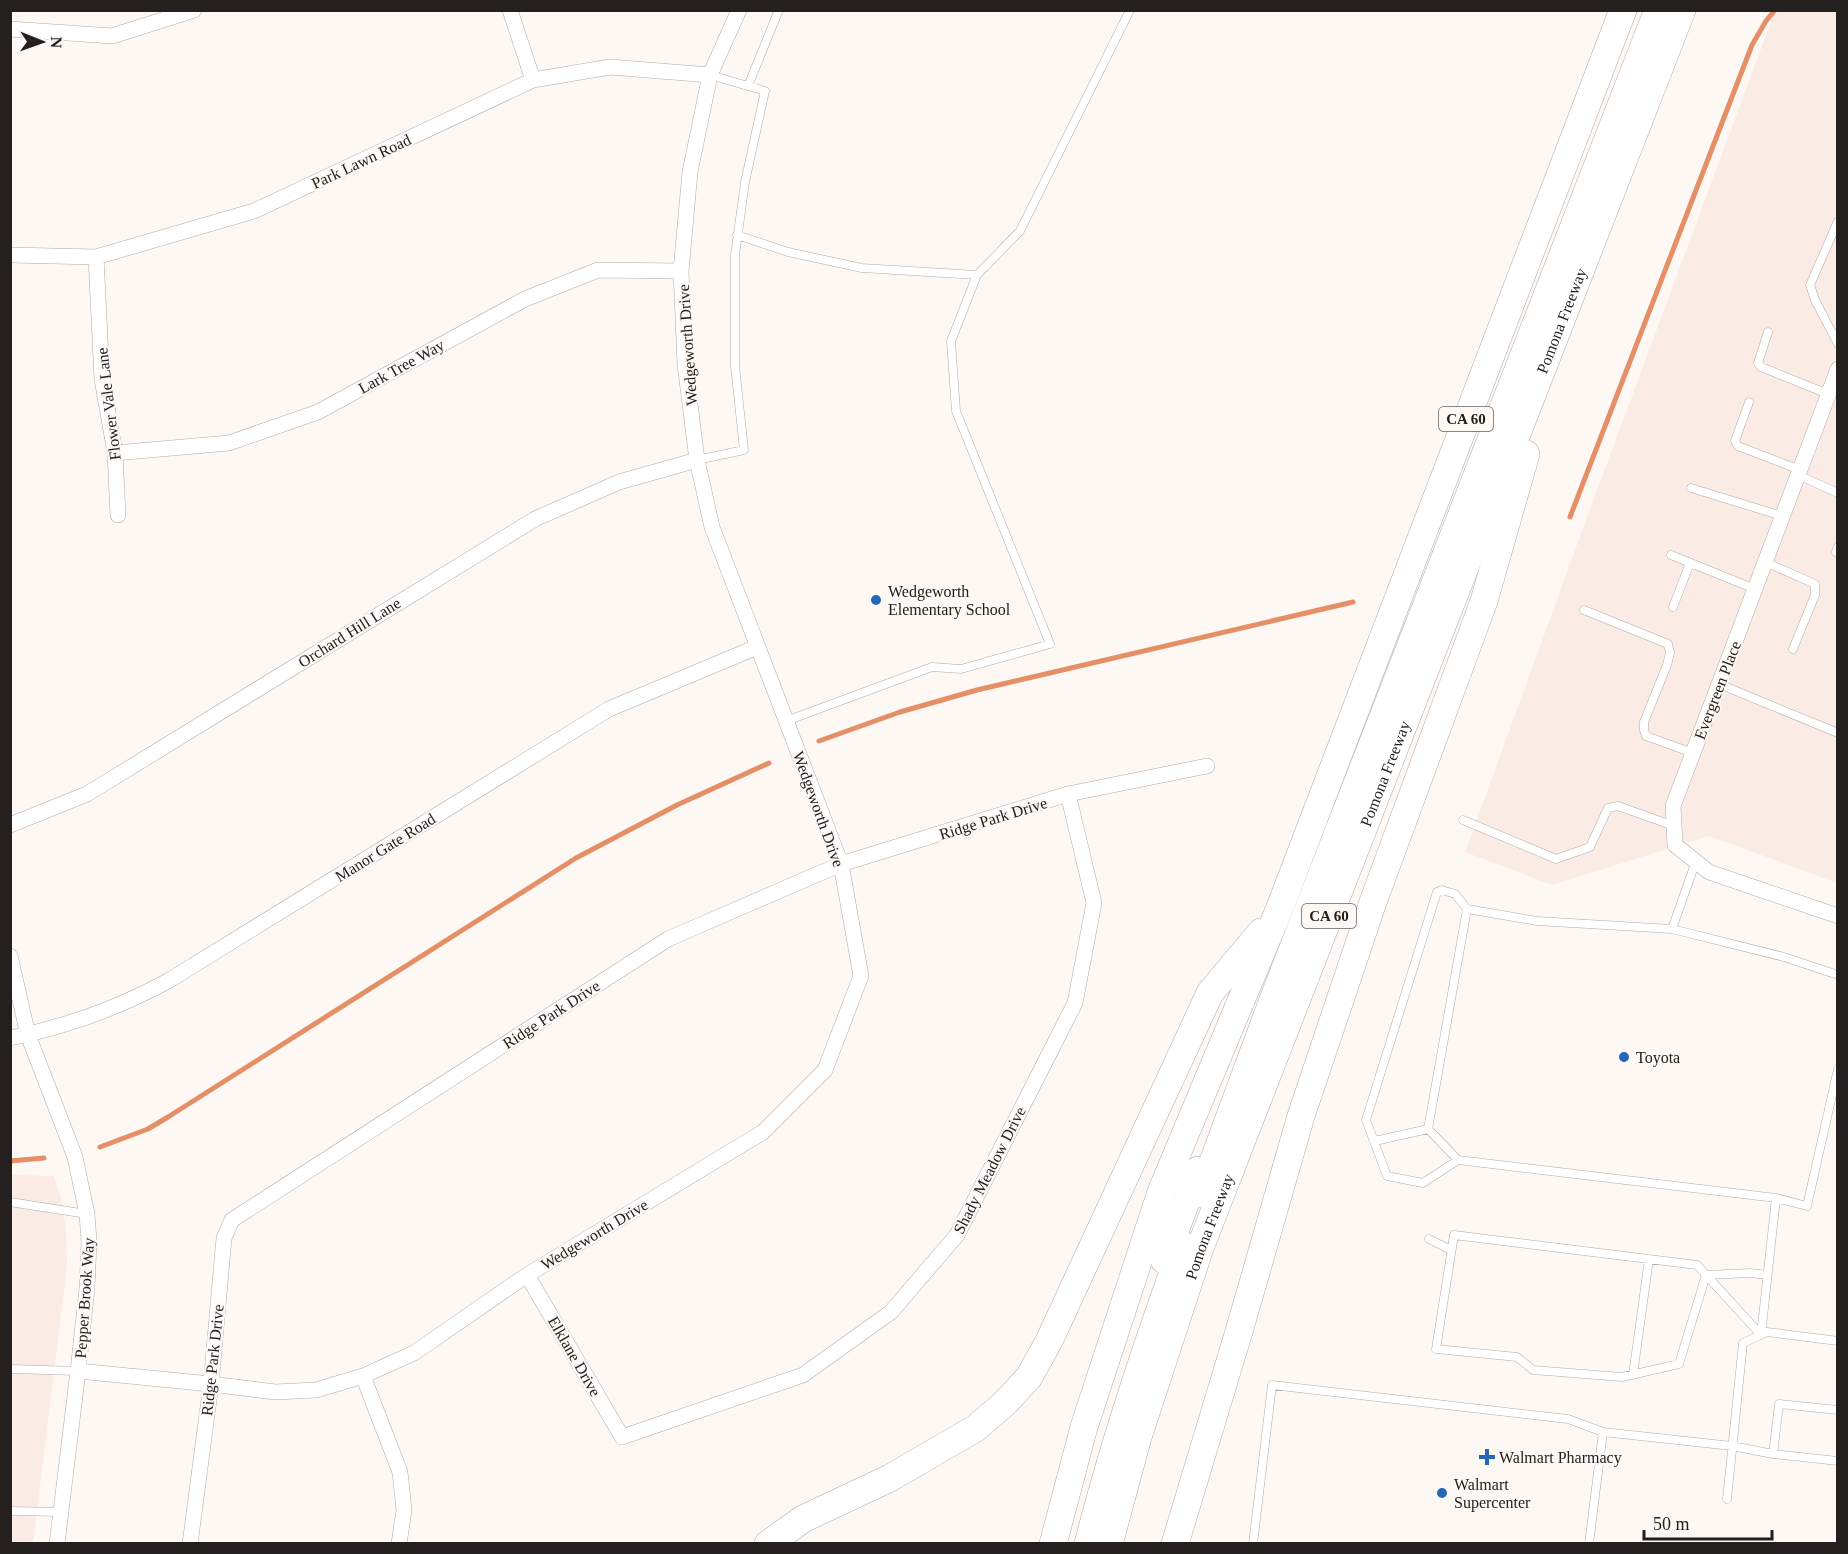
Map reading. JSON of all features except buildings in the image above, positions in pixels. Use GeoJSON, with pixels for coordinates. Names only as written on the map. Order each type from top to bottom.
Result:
{"type":"FeatureCollection","features":[{"type":"Feature","properties":{"kind":"highway","name":"CA 60"},"geometry":{"type":"LineString","coordinates":[[1053,1544],[1084,1427],[1161,1192],[1279,910],[1623,10]]}},
{"type":"Feature","properties":{"kind":"highway"},"geometry":{"type":"LineString","coordinates":[[1078,1544],[1147,1304],[1290,924],[1646,10]]}},
{"type":"Feature","properties":{"kind":"highway"},"geometry":{"type":"LineString","coordinates":[[1088,1544],[1103,1487],[1157,1314],[1270,1008],[1658,10]]}},
{"type":"Feature","properties":{"kind":"highway","name":"Pomona Freeway"},"geometry":{"type":"LineString","coordinates":[[1109,1544],[1138,1437],[1200,1248],[1682,10]]}},
{"type":"Feature","properties":{"kind":"highway"},"geometry":{"type":"LineString","coordinates":[[1175,1544],[1240,1328],[1300,1116],[1373,902],[1484,601],[1571,297]]}},
{"type":"Feature","properties":{"kind":"highway"},"geometry":{"type":"LineString","coordinates":[[768,1544],[803,1519],[890,1478],[976,1428],[1005,1404],[1029,1377],[1049,1341],[1210,993],[1279,910]]}},
{"type":"Feature","properties":{"kind":"street"},"geometry":{"type":"LineString","coordinates":[[10,29],[112,36],[194,10]]}},
{"type":"Feature","properties":{"kind":"street"},"geometry":{"type":"LineString","coordinates":[[510,10],[533,80]]}},
{"type":"Feature","properties":{"kind":"street","name":"Wedgeworth Drive"},"geometry":{"type":"LineString","coordinates":[[78,1371],[275,1392],[316,1390],[363,1376],[414,1353],[528,1275],[763,1132],[825,1070],[861,976],[841,864],[712,527],[697,460],[685,364],[681,271],[690,172],[710,75],[739,10]]}},
{"type":"Feature","properties":{"kind":"street","name":"Park Lawn Road"},"geometry":{"type":"LineString","coordinates":[[10,255],[96,256],[254,211],[533,80],[610,67],[710,75]]}},
{"type":"Feature","properties":{"kind":"street","name":"Flower Vale Lane"},"geometry":{"type":"LineString","coordinates":[[96,256],[102,379],[115,453],[118,515]]}},
{"type":"Feature","properties":{"kind":"street","name":"Lark Tree Way"},"geometry":{"type":"LineString","coordinates":[[115,453],[229,443],[318,412],[525,299],[598,270],[681,271]]}},
{"type":"Feature","properties":{"kind":"street","name":"Evergreen Place"},"geometry":{"type":"LineString","coordinates":[[1834,382],[1673,806],[1676,845],[1708,872],[1838,916]]}},
{"type":"Feature","properties":{"kind":"street","name":"Orchard Hill Lane"},"geometry":{"type":"LineString","coordinates":[[10,825],[87,794],[535,519],[619,482],[697,460]]}},
{"type":"Feature","properties":{"kind":"street","name":"Manor Gate Road"},"geometry":{"type":"LineString","coordinates":[[10,1038],[74,1023],[137,998],[609,709],[757,647]]}},
{"type":"Feature","properties":{"kind":"street","name":"Ridge Park Drive"},"geometry":{"type":"LineString","coordinates":[[190,1544],[211,1384],[224,1238],[232,1220],[668,939],[841,864],[1068,794],[1207,766]]}},
{"type":"Feature","properties":{"kind":"street","name":"Shady Meadow Drive"},"geometry":{"type":"LineString","coordinates":[[622,1437],[803,1375],[891,1312],[957,1235],[1075,1003],[1094,903],[1068,794]]}},
{"type":"Feature","properties":{"kind":"street","name":"Pepper Brook Way"},"geometry":{"type":"LineString","coordinates":[[10,956],[28,1035],[75,1157],[87,1214],[89,1241],[87,1288],[57,1544]]}},
{"type":"Feature","properties":{"kind":"street","name":"Elklane Drive"},"geometry":{"type":"LineString","coordinates":[[528,1275],[622,1437]]}},
{"type":"Feature","properties":{"kind":"street"},"geometry":{"type":"LineString","coordinates":[[363,1376],[399,1472],[405,1510],[399,1544]]}},
{"type":"Feature","properties":{"kind":"lane"},"geometry":{"type":"LineString","coordinates":[[786,721],[932,667],[961,669],[1050,644],[956,411],[951,341],[977,275],[1020,231],[1130,10]]}},
{"type":"Feature","properties":{"kind":"lane"},"geometry":{"type":"LineString","coordinates":[[748,86],[778,12]]}},
{"type":"Feature","properties":{"kind":"lane"},"geometry":{"type":"LineString","coordinates":[[697,460],[744,450],[735,366],[735,255],[745,182],[765,91],[710,75]]}},
{"type":"Feature","properties":{"kind":"lane"},"geometry":{"type":"LineString","coordinates":[[1838,220],[1810,285],[1815,300],[1838,344]]}},
{"type":"Feature","properties":{"kind":"lane"},"geometry":{"type":"LineString","coordinates":[[737,235],[788,252],[862,268],[977,275]]}},
{"type":"Feature","properties":{"kind":"lane"},"geometry":{"type":"LineString","coordinates":[[1768,332],[1758,363],[1761,367],[1834,382]]}},
{"type":"Feature","properties":{"kind":"lane"},"geometry":{"type":"LineString","coordinates":[[1749,402],[1735,441],[1738,446],[1799,472],[1838,493]]}},
{"type":"Feature","properties":{"kind":"lane"},"geometry":{"type":"LineString","coordinates":[[1691,488],[1782,516]]}},
{"type":"Feature","properties":{"kind":"lane"},"geometry":{"type":"LineString","coordinates":[[1671,555],[1755,589]]}},
{"type":"Feature","properties":{"kind":"lane"},"geometry":{"type":"LineString","coordinates":[[1765,562],[1815,584],[1815,595],[1793,650]]}},
{"type":"Feature","properties":{"kind":"lane"},"geometry":{"type":"LineString","coordinates":[[1673,607],[1690,563]]}},
{"type":"Feature","properties":{"kind":"lane"},"geometry":{"type":"LineString","coordinates":[[1584,610],[1668,644],[1670,653],[1667,665],[1644,722],[1644,730],[1646,736],[1693,753]]}},
{"type":"Feature","properties":{"kind":"lane"},"geometry":{"type":"LineString","coordinates":[[1719,684],[1838,733]]}},
{"type":"Feature","properties":{"kind":"lane"},"geometry":{"type":"LineString","coordinates":[[1463,820],[1556,859],[1590,846],[1608,808],[1618,806],[1674,826]]}},
{"type":"Feature","properties":{"kind":"lane"},"geometry":{"type":"LineString","coordinates":[[1672,929],[1696,861]]}},
{"type":"Feature","properties":{"kind":"lane"},"geometry":{"type":"LineString","coordinates":[[1458,1160],[1423,1183],[1387,1176],[1366,1119],[1437,892],[1442,890],[1455,894],[1467,909],[1538,921],[1672,929],[1784,957],[1838,975]]}},
{"type":"Feature","properties":{"kind":"lane"},"geometry":{"type":"LineString","coordinates":[[1428,1129],[1467,909]]}},
{"type":"Feature","properties":{"kind":"lane"},"geometry":{"type":"LineString","coordinates":[[1428,1129],[1458,1160],[1776,1198],[1807,1206],[1838,1069]]}},
{"type":"Feature","properties":{"kind":"lane"},"geometry":{"type":"LineString","coordinates":[[1375,1142],[1428,1129]]}},
{"type":"Feature","properties":{"kind":"lane"},"geometry":{"type":"LineString","coordinates":[[1761,1335],[1776,1198]]}},
{"type":"Feature","properties":{"kind":"lane"},"geometry":{"type":"LineString","coordinates":[[10,1202],[87,1214]]}},
{"type":"Feature","properties":{"kind":"lane"},"geometry":{"type":"LineString","coordinates":[[1706,1275],[1679,1364],[1622,1377],[1533,1370],[1518,1357],[1436,1349],[1454,1235],[1697,1265],[1761,1335]]}},
{"type":"Feature","properties":{"kind":"lane"},"geometry":{"type":"LineString","coordinates":[[1429,1239],[1451,1250]]}},
{"type":"Feature","properties":{"kind":"lane"},"geometry":{"type":"LineString","coordinates":[[1633,1375],[1648,1259]]}},
{"type":"Feature","properties":{"kind":"lane"},"geometry":{"type":"LineString","coordinates":[[1706,1275],[1750,1273],[1767,1275]]}},
{"type":"Feature","properties":{"kind":"lane"},"geometry":{"type":"LineString","coordinates":[[1727,1499],[1743,1343],[1767,1332],[1838,1341]]}},
{"type":"Feature","properties":{"kind":"lane"},"geometry":{"type":"LineString","coordinates":[[10,1369],[78,1371]]}},
{"type":"Feature","properties":{"kind":"lane"},"geometry":{"type":"LineString","coordinates":[[1252,1544],[1272,1385],[1568,1419],[1603,1432],[1732,1446],[1773,1454],[1838,1461]]}},
{"type":"Feature","properties":{"kind":"lane"},"geometry":{"type":"LineString","coordinates":[[1773,1454],[1779,1404],[1838,1410]]}},
{"type":"Feature","properties":{"kind":"lane"},"geometry":{"type":"LineString","coordinates":[[1589,1544],[1603,1432]]}},
{"type":"Feature","properties":{"kind":"lane"},"geometry":{"type":"LineString","coordinates":[[10,1511],[61,1512]]}},
{"type":"Feature","properties":{"kind":"shaded area"},"geometry":{"type":"Polygon","coordinates":[[[1775,11],[1837,11],[1837,883],[1709,836],[1552,885],[1465,852],[1775,11]]]}},
{"type":"Feature","properties":{"kind":"shaded area"},"geometry":{"type":"Polygon","coordinates":[[[11,1175],[54,1176],[61,1198],[66,1229],[67,1266],[33,1543],[11,1544],[11,1175]]]}},
{"type":"Feature","properties":{"kind":"waterway"},"geometry":{"type":"LineString","coordinates":[[1570,517],[1752,45],[1775,10]]}},
{"type":"Feature","properties":{"kind":"waterway"},"geometry":{"type":"LineString","coordinates":[[819,741],[900,712],[977,690],[1353,602]]}},
{"type":"Feature","properties":{"kind":"waterway"},"geometry":{"type":"LineString","coordinates":[[100,1147],[148,1129],[168,1117],[576,858],[677,805],[769,763]]}},
{"type":"Feature","properties":{"kind":"waterway"},"geometry":{"type":"LineString","coordinates":[[10,1161],[44,1158]]}},
{"type":"Feature","properties":{"kind":"place","name":"Wedgeworth Elementary School"},"geometry":{"type":"Point","coordinates":[876,600]}},
{"type":"Feature","properties":{"kind":"place","name":"Toyota"},"geometry":{"type":"Point","coordinates":[1624,1057]}},
{"type":"Feature","properties":{"kind":"place","name":"Walmart Pharmacy"},"geometry":{"type":"Point","coordinates":[1487,1457]}},
{"type":"Feature","properties":{"kind":"place","name":"Walmart Supercenter"},"geometry":{"type":"Point","coordinates":[1442,1493]}}]}
